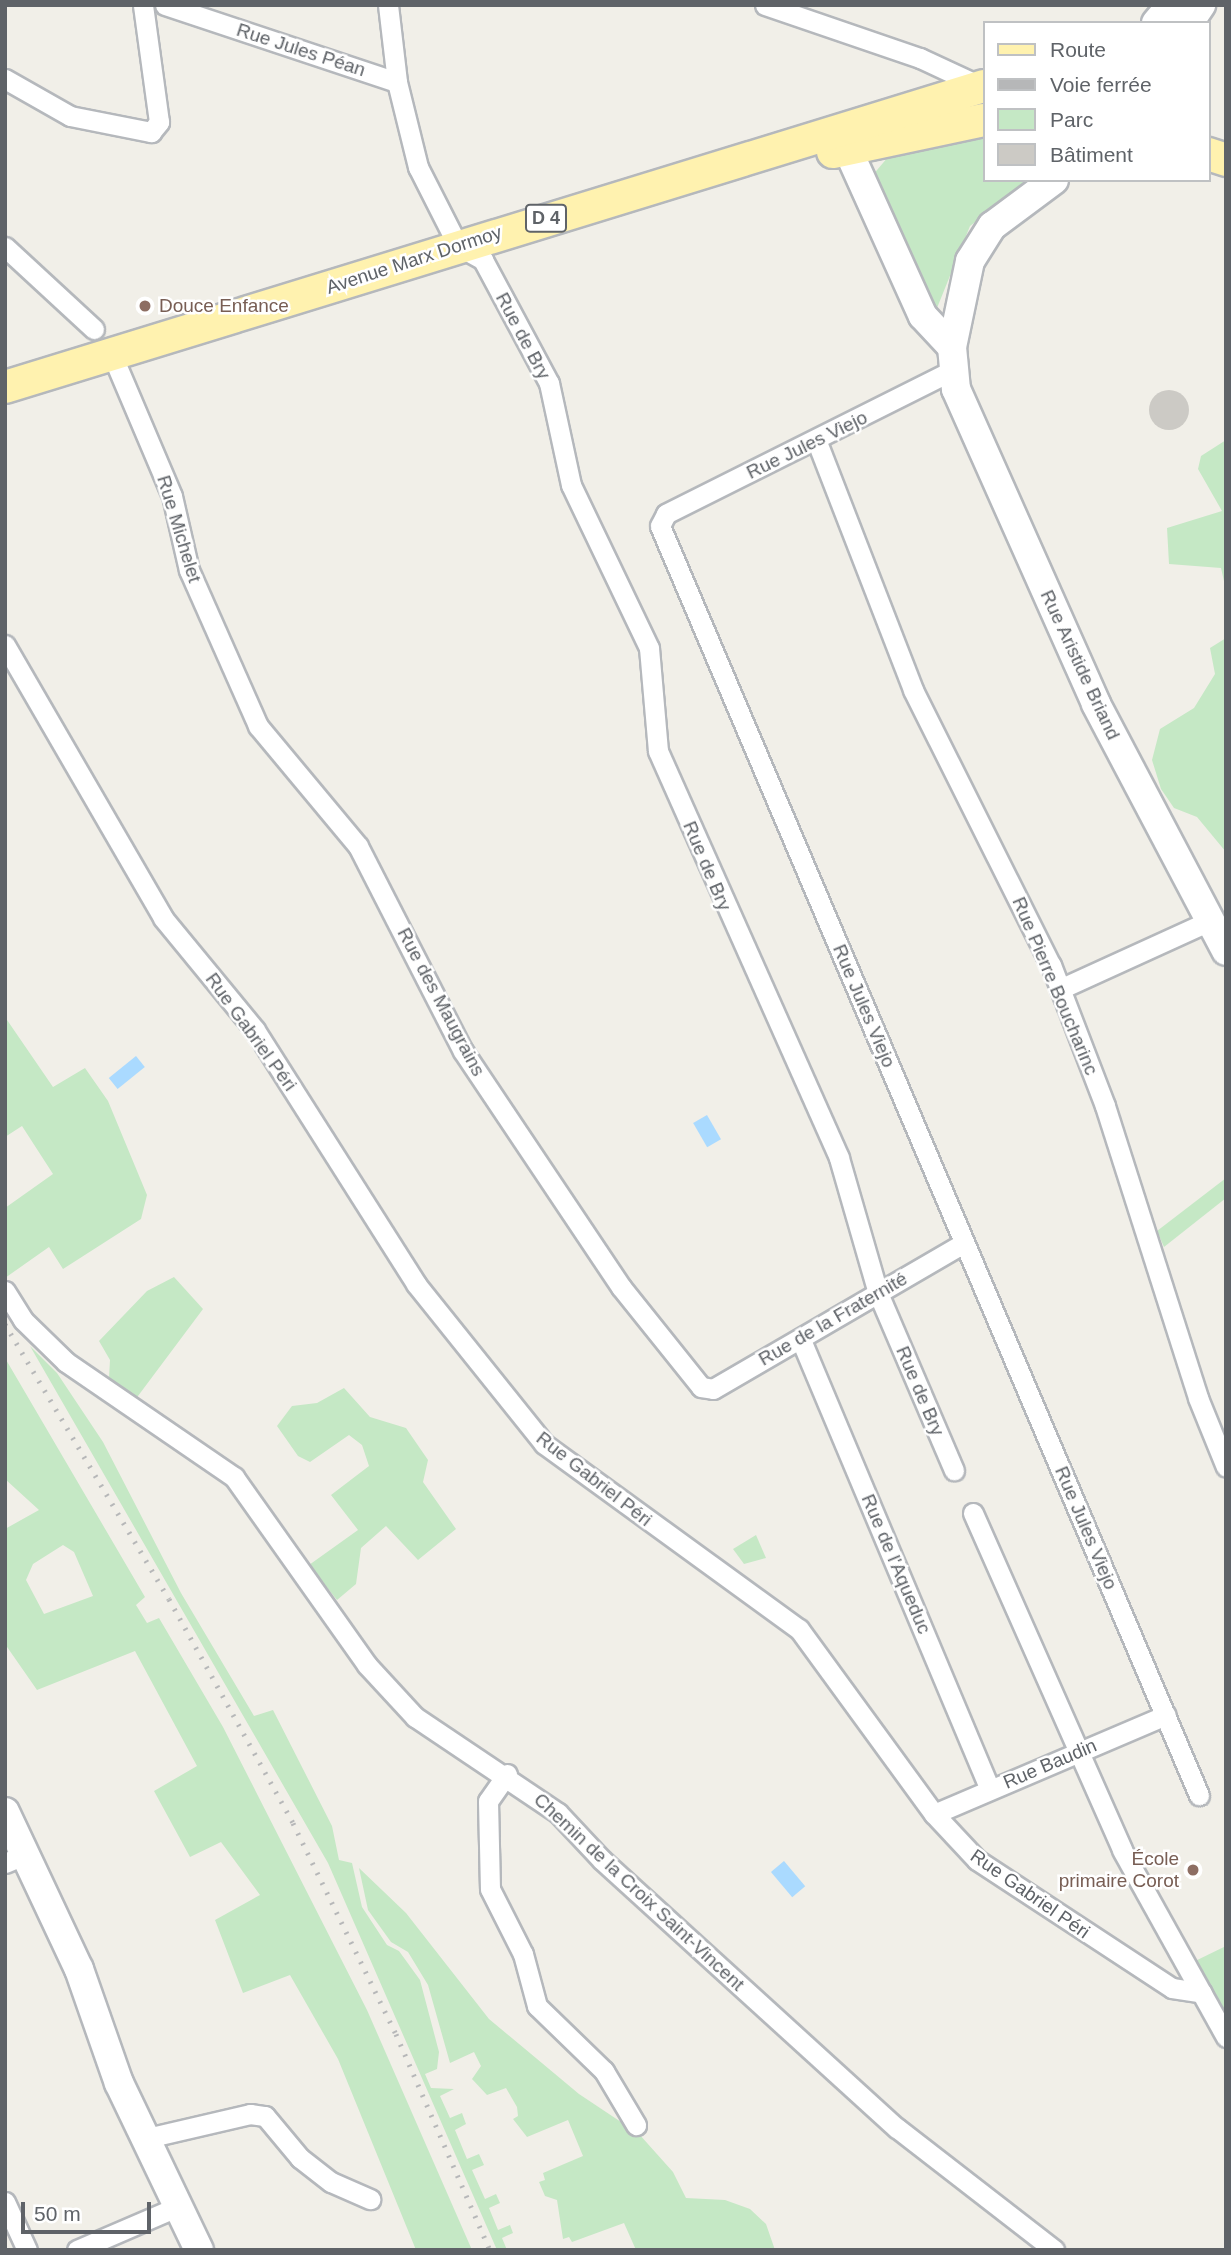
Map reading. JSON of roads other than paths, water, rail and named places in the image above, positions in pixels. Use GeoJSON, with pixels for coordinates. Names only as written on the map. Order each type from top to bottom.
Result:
{"type":"FeatureCollection","features":[{"type":"Feature","properties":{"kind":"main road","name":"Avenue Marx Dormoy"},"geometry":{"type":"LineString","coordinates":[[5,404],[982,86]]}},
{"type":"Feature","properties":{"kind":"main road","name":"Avenue Marx Dormoy"},"geometry":{"type":"LineString","coordinates":[[471,253],[847,148],[982,120]]}},
{"type":"Feature","properties":{"kind":"main road","name":"Avenue Marx Dormoy"},"geometry":{"type":"LineString","coordinates":[[5,387],[117,366]]}},
{"type":"Feature","properties":{"kind":"street"},"geometry":{"type":"LineString","coordinates":[[5,79],[70,116],[151,132],[159,122],[143,5]]}},
{"type":"Feature","properties":{"kind":"street","name":"Rue Jules Péan"},"geometry":{"type":"LineString","coordinates":[[165,5],[397,82]]}},
{"type":"Feature","properties":{"kind":"street","name":"Rue de Bry"},"geometry":{"type":"LineString","coordinates":[[388,5],[397,82],[418,167],[549,383],[571,485],[649,648],[658,751],[757,984],[839,1158],[878,1293],[954,1470]]}},
{"type":"Feature","properties":{"kind":"street"},"geometry":{"type":"LineString","coordinates":[[765,5],[982,86]]}},
{"type":"Feature","properties":{"kind":"street"},"geometry":{"type":"LineString","coordinates":[[1158,21],[1171,5]]}},
{"type":"Feature","properties":{"kind":"street"},"geometry":{"type":"LineString","coordinates":[[1190,21],[1201,5]]}},
{"type":"Feature","properties":{"kind":"street","name":"Rue Aristide Briand"},"geometry":{"type":"LineString","coordinates":[[847,148],[923,316],[952,359],[956,389],[1096,704],[1226,950]]}},
{"type":"Feature","properties":{"kind":"street"},"geometry":{"type":"LineString","coordinates":[[952,359],[956,311],[981,241],[992,226],[1051,182]]}},
{"type":"Feature","properties":{"kind":"street"},"geometry":{"type":"LineString","coordinates":[[5,247],[94,329]]}},
{"type":"Feature","properties":{"kind":"street","name":"Rue Jules Viejo"},"geometry":{"type":"LineString","coordinates":[[952,359],[817,442],[666,514],[660,526],[1199,1795]]}},
{"type":"Feature","properties":{"kind":"street","name":"Rue Michelet"},"geometry":{"type":"LineString","coordinates":[[117,366],[173,496],[189,570],[237,682]]}},
{"type":"Feature","properties":{"kind":"street","name":"Rue Pierre Boucharinc"},"geometry":{"type":"LineString","coordinates":[[817,442],[913,690],[1060,989],[1105,1106],[1198,1398],[1226,1467]]}},
{"type":"Feature","properties":{"kind":"street","name":"Rue Gabriel Péri"},"geometry":{"type":"LineString","coordinates":[[5,645],[69,761],[163,918],[255,1030],[370,1218],[497,1391],[544,1444],[799,1629],[934,1814],[977,1860],[1034,1902],[1172,1988],[1202,1993]]}},
{"type":"Feature","properties":{"kind":"street","name":"Rue des Maugrains"},"geometry":{"type":"LineString","coordinates":[[237,682],[258,726],[358,846],[463,1051],[621,1287],[701,1387]]}},
{"type":"Feature","properties":{"kind":"street"},"geometry":{"type":"LineString","coordinates":[[1060,989],[1209,921]]}},
{"type":"Feature","properties":{"kind":"street","name":"Rue de la Fraternité"},"geometry":{"type":"LineString","coordinates":[[701,1387],[713,1389],[964,1243]]}},
{"type":"Feature","properties":{"kind":"street","name":"Chemin de la Croix Saint-Vincent"},"geometry":{"type":"LineString","coordinates":[[5,1291],[23,1320],[66,1362],[234,1477],[392,1695],[415,1717],[507,1774],[558,1812],[601,1860],[948,2172],[1054,2250]]}},
{"type":"Feature","properties":{"kind":"street","name":"Rue de l'Aqueduc"},"geometry":{"type":"LineString","coordinates":[[801,1339],[990,1789]]}},
{"type":"Feature","properties":{"kind":"street"},"geometry":{"type":"LineString","coordinates":[[973,1513],[1076,1753],[1122,1850],[1226,2037]]}},
{"type":"Feature","properties":{"kind":"street","name":"Rue Baudin"},"geometry":{"type":"LineString","coordinates":[[934,1814],[1166,1715]]}},
{"type":"Feature","properties":{"kind":"street"},"geometry":{"type":"LineString","coordinates":[[507,1774],[488,1801],[490,1889],[523,1955],[537,2006],[604,2071],[636,2125]]}},
{"type":"Feature","properties":{"kind":"street"},"geometry":{"type":"LineString","coordinates":[[5,1812],[15,1859],[79,1969],[119,2083],[199,2250]]}},
{"type":"Feature","properties":{"kind":"street"},"geometry":{"type":"LineString","coordinates":[[147,2138],[250,2114],[265,2116],[300,2158],[331,2182],[370,2199]]}},
{"type":"Feature","properties":{"kind":"street"},"geometry":{"type":"LineString","coordinates":[[5,2202],[27,2250]]}},
{"type":"Feature","properties":{"kind":"street"},"geometry":{"type":"LineString","coordinates":[[77,2250],[177,2207]]}},
{"type":"Feature","properties":{"kind":"water"},"geometry":{"type":"Polygon","coordinates":[[[136,1056],[145,1067],[118,1089],[109,1078],[136,1056]]]}},
{"type":"Feature","properties":{"kind":"water"},"geometry":{"type":"Polygon","coordinates":[[[707,1115],[721,1139],[707,1147],[693,1123],[707,1115]]]}},
{"type":"Feature","properties":{"kind":"water"},"geometry":{"type":"Polygon","coordinates":[[[784,1861],[805,1886],[792,1897],[771,1872],[784,1861]]]}},
{"type":"Feature","properties":{"kind":"railway"},"geometry":{"type":"LineString","coordinates":[[5,1324],[169,1599],[293,1823],[396,2034],[490,2250]]}},
{"type":"Feature","properties":{"kind":"place","name":"Douce Enfance"},"geometry":{"type":"Point","coordinates":[145,306]}},
{"type":"Feature","properties":{"kind":"place","name":"École primaire Corot"},"geometry":{"type":"Point","coordinates":[1193,1870]}}]}
